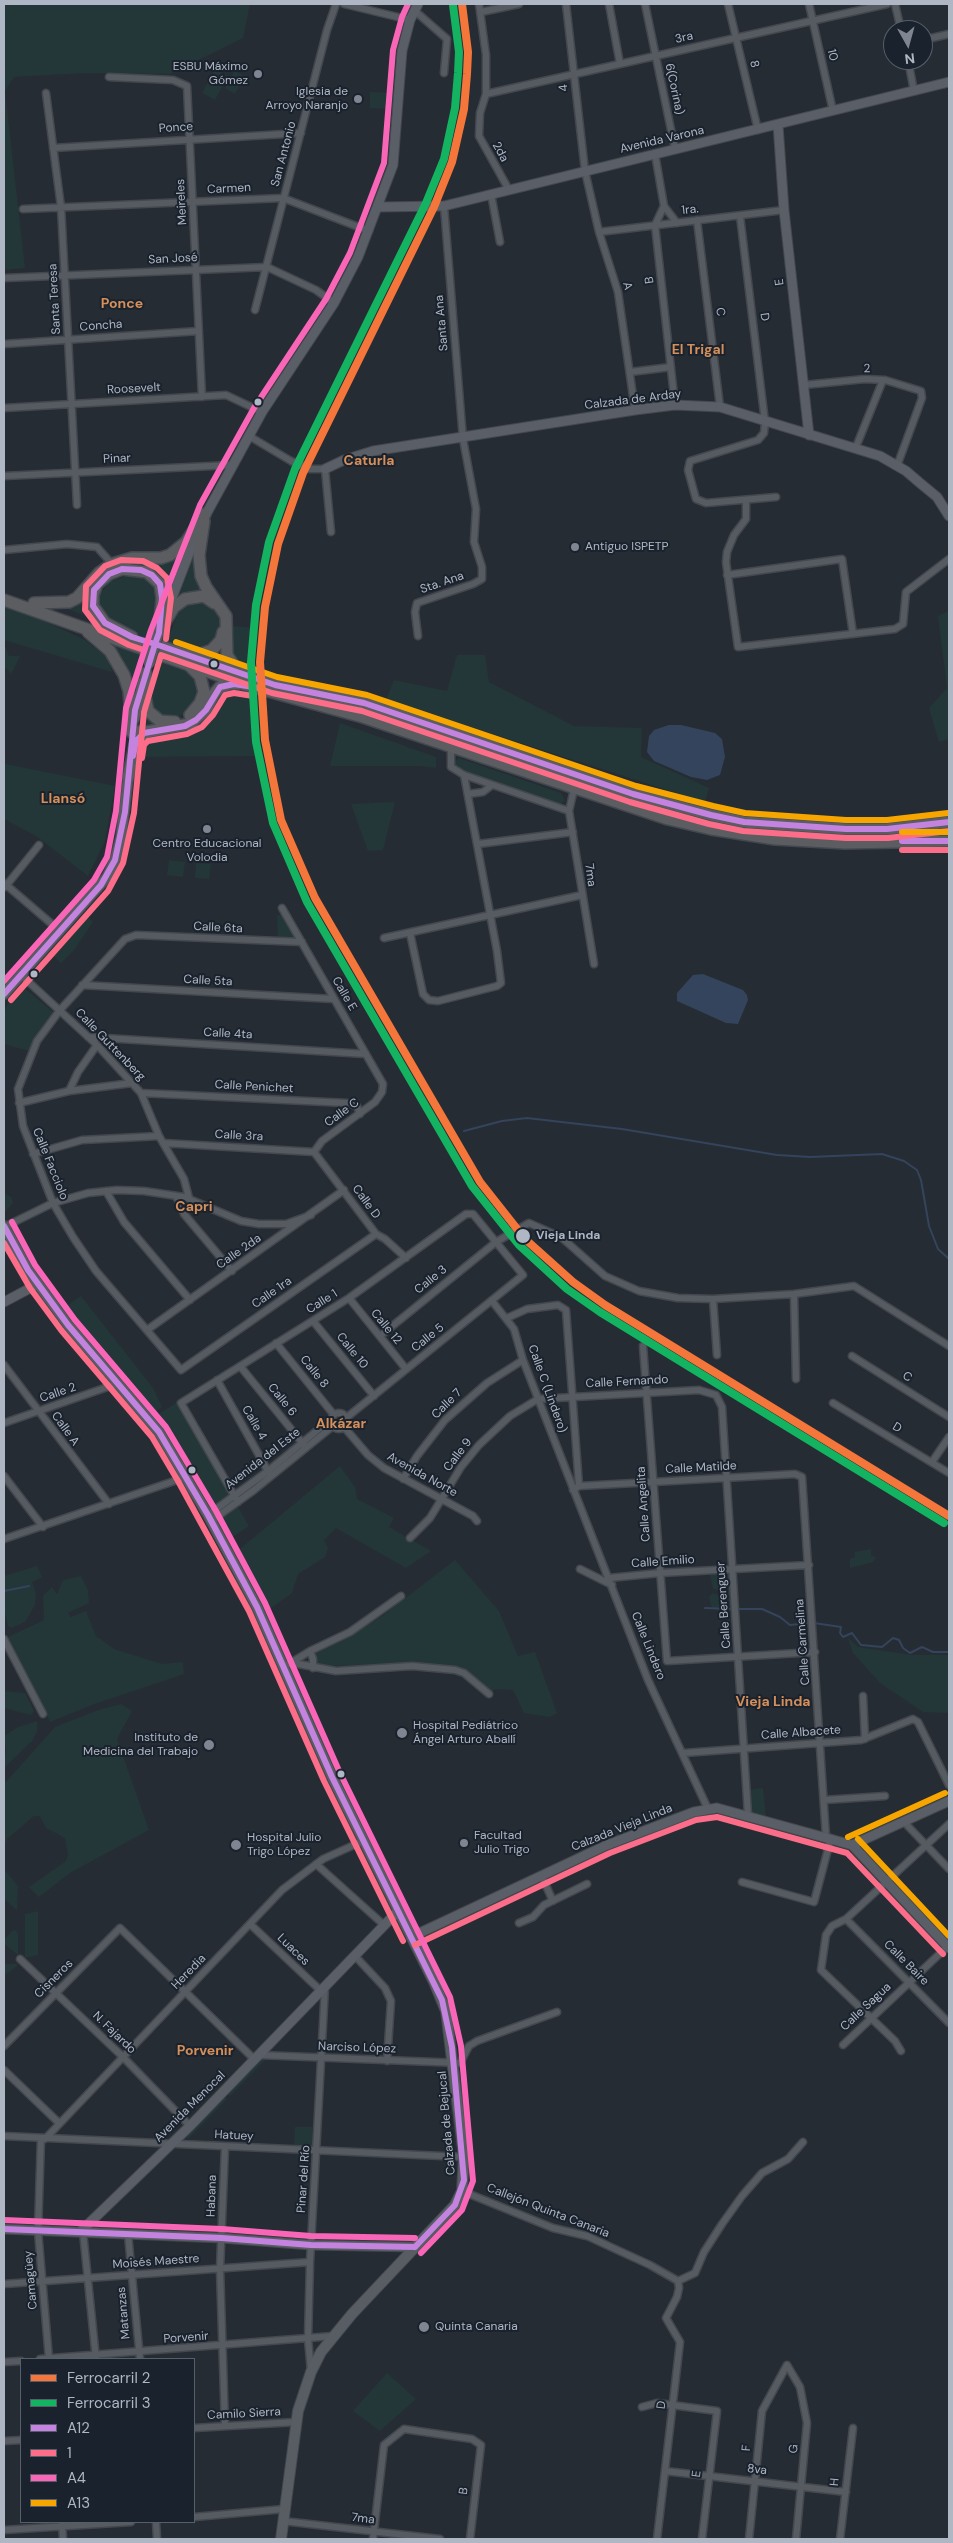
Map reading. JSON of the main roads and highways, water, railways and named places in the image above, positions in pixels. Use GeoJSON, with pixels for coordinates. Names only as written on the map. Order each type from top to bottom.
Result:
{"type":"FeatureCollection","features":[{"type":"Feature","properties":{"kind":"highway"},"geometry":{"type":"LineString","coordinates":[[34,602],[58,604],[74,600],[99,573],[112,564],[132,558],[161,558],[170,555],[189,538],[205,514],[199,555],[202,576],[206,587],[226,616],[226,650],[230,660],[250,682]]}},
{"type":"Feature","properties":{"kind":"highway"},"geometry":{"type":"LineString","coordinates":[[132,636],[105,623],[93,606],[93,595],[97,584],[108,574],[122,569],[147,572],[160,584],[162,598],[158,633]]}},
{"type":"Feature","properties":{"kind":"highway"},"geometry":{"type":"LineString","coordinates":[[4,592],[173,650],[250,682]]}},
{"type":"Feature","properties":{"kind":"highway"},"geometry":{"type":"LineString","coordinates":[[158,633],[174,607],[185,599],[204,596],[216,605],[224,621],[223,636],[219,644],[212,650],[201,654],[173,650]]}},
{"type":"Feature","properties":{"kind":"highway"},"geometry":{"type":"LineString","coordinates":[[4,600],[72,622],[182,662],[363,718],[668,819],[743,835],[845,843],[949,841]]}},
{"type":"Feature","properties":{"kind":"highway"},"geometry":{"type":"LineString","coordinates":[[72,622],[105,645],[120,667],[129,691],[132,732],[147,732],[190,724],[206,710],[220,687],[250,682],[275,685],[364,703],[632,794],[711,815],[752,822],[846,829],[887,829],[949,822]]}},
{"type":"Feature","properties":{"kind":"highway"},"geometry":{"type":"LineString","coordinates":[[148,668],[145,696],[148,711],[160,721],[176,722],[194,712],[204,692],[200,676],[182,662]]}},
{"type":"Feature","properties":{"kind":"highway"},"geometry":{"type":"LineString","coordinates":[[128,778],[136,742],[147,732]]}},
{"type":"Feature","properties":{"kind":"highway"},"geometry":{"type":"LineString","coordinates":[[926,841],[949,837]]}},
{"type":"Feature","properties":{"kind":"main road"},"geometry":{"type":"LineString","coordinates":[[4,994],[101,885],[112,867],[122,829],[135,710],[158,633]]}},
{"type":"Feature","properties":{"kind":"main road","name":"Calzada de Bejucal"},"geometry":{"type":"LineString","coordinates":[[4,1227],[38,1284],[68,1325],[159,1432],[186,1477],[240,1573],[288,1665],[363,1841],[434,1982],[446,2011],[454,2063],[464,2157],[462,2191],[455,2205],[332,2336],[311,2372],[296,2422],[281,2539]]}},
{"type":"Feature","properties":{"kind":"water"},"geometry":{"type":"Polygon","coordinates":[[[669,725],[681,725],[715,733],[722,739],[725,757],[720,775],[707,780],[691,777],[654,761],[647,752],[649,736],[654,730],[669,725]]]}},
{"type":"Feature","properties":{"kind":"water"},"geometry":{"type":"Polygon","coordinates":[[[703,974],[743,990],[747,995],[748,1000],[738,1024],[726,1023],[677,1001],[677,993],[693,975],[703,974]]]}},
{"type":"Feature","properties":{"kind":"waterway"},"geometry":{"type":"LineString","coordinates":[[464,1131],[502,1121],[527,1118],[622,1129],[777,1155],[810,1157],[882,1154],[904,1161],[917,1170],[921,1180],[929,1226],[938,1249],[949,1259]]}},
{"type":"Feature","properties":{"kind":"waterway"},"geometry":{"type":"LineString","coordinates":[[4,1591],[29,1586]]}},
{"type":"Feature","properties":{"kind":"waterway"},"geometry":{"type":"LineString","coordinates":[[705,1608],[732,1609]]}},
{"type":"Feature","properties":{"kind":"waterway"},"geometry":{"type":"LineString","coordinates":[[737,1609],[762,1609],[780,1617],[790,1625],[810,1623]]}},
{"type":"Feature","properties":{"kind":"waterway"},"geometry":{"type":"LineString","coordinates":[[814,1623],[841,1627],[840,1633],[843,1637],[852,1633],[861,1645],[882,1647],[893,1638],[899,1640],[903,1648],[910,1653],[922,1647],[933,1652],[949,1652]]}},
{"type":"Feature","properties":{"kind":"rail line","name":"2"},"geometry":{"type":"LineString","coordinates":[[462,4],[468,52],[467,74],[464,109],[452,162],[434,207],[303,473],[278,544],[265,607],[260,662],[265,740],[281,820],[315,898],[480,1182],[525,1239],[573,1282],[605,1305],[949,1516]]}},
{"type":"Feature","properties":{"kind":"rail line","name":"3"},"geometry":{"type":"LineString","coordinates":[[453,5],[459,52],[458,73],[455,108],[444,159],[426,203],[295,469],[269,542],[256,605],[251,662],[256,742],[273,823],[307,902],[472,1186],[519,1245],[567,1289],[600,1312],[944,1523]]}},
{"type":"Feature","properties":{"kind":"place","name":"ESBU Máximo Gómez"},"geometry":{"type":"Point","coordinates":[258,74]}},
{"type":"Feature","properties":{"kind":"place","name":"Iglesia de Arroyo Naranjo"},"geometry":{"type":"Point","coordinates":[358,99]}},
{"type":"Feature","properties":{"kind":"place","name":"Antiguo ISPETP"},"geometry":{"type":"Point","coordinates":[575,547]}},
{"type":"Feature","properties":{"kind":"place","name":"Centro Educacional Volodia"},"geometry":{"type":"Point","coordinates":[207,829]}},
{"type":"Feature","properties":{"kind":"place","name":"Vieja Linda"},"geometry":{"type":"Point","coordinates":[523,1236]}},
{"type":"Feature","properties":{"kind":"place","name":"Hospital Pediátrico Ángel Arturo Aballí"},"geometry":{"type":"Point","coordinates":[402,1733]}},
{"type":"Feature","properties":{"kind":"place","name":"Instituto de Medicina del Trabajo"},"geometry":{"type":"Point","coordinates":[209,1745]}},
{"type":"Feature","properties":{"kind":"place","name":"Facultad Julio Trigo"},"geometry":{"type":"Point","coordinates":[464,1843]}},
{"type":"Feature","properties":{"kind":"place","name":"Hospital Julio Trigo López"},"geometry":{"type":"Point","coordinates":[236,1845]}},
{"type":"Feature","properties":{"kind":"place","name":"Quinta Canaria"},"geometry":{"type":"Point","coordinates":[424,2327]}},
{"type":"Feature","properties":{"kind":"district","name":"Ponce"},"geometry":{"type":"Point","coordinates":[122,304]}},
{"type":"Feature","properties":{"kind":"district","name":"El Trigal"},"geometry":{"type":"Point","coordinates":[698,350]}},
{"type":"Feature","properties":{"kind":"district","name":"Caturla"},"geometry":{"type":"Point","coordinates":[369,461]}},
{"type":"Feature","properties":{"kind":"district","name":"Llansó"},"geometry":{"type":"Point","coordinates":[63,799]}},
{"type":"Feature","properties":{"kind":"district","name":"Capri"},"geometry":{"type":"Point","coordinates":[194,1207]}},
{"type":"Feature","properties":{"kind":"district","name":"Alkázar"},"geometry":{"type":"Point","coordinates":[341,1424]}},
{"type":"Feature","properties":{"kind":"district","name":"Vieja Linda"},"geometry":{"type":"Point","coordinates":[773,1702]}},
{"type":"Feature","properties":{"kind":"district","name":"Porvenir"},"geometry":{"type":"Point","coordinates":[205,2051]}}]}
